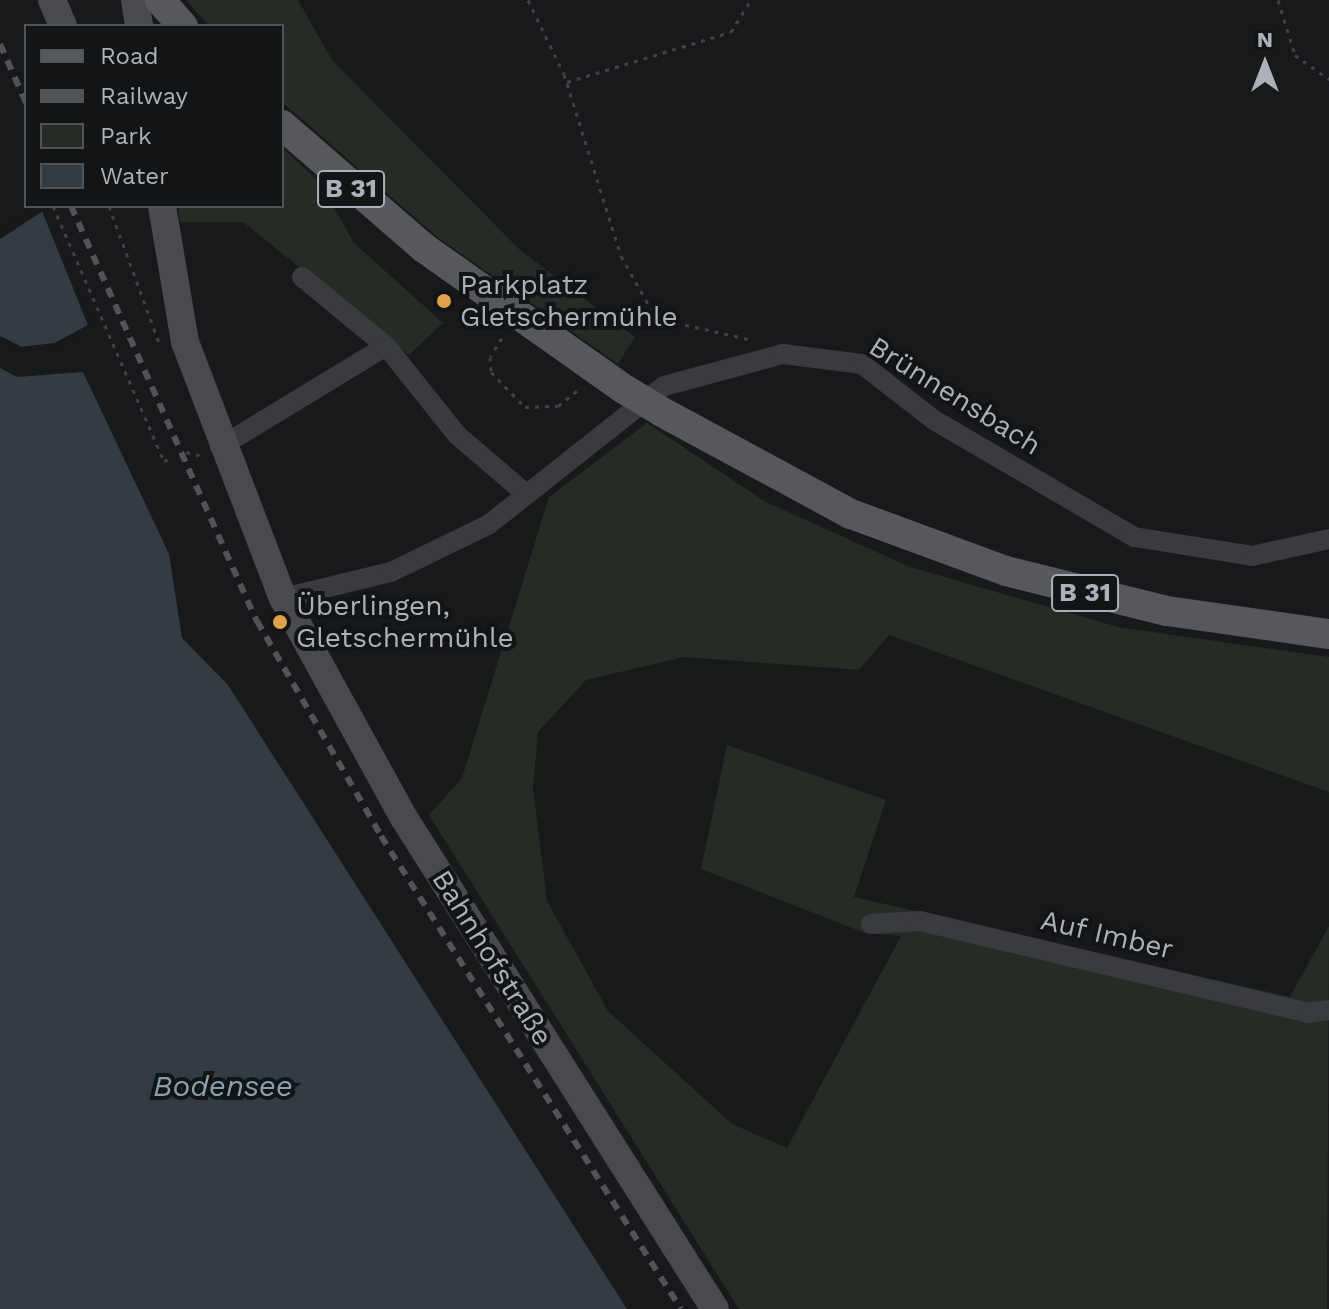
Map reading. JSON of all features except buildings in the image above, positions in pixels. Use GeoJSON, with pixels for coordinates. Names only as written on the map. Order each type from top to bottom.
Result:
{"type":"FeatureCollection","features":[{"type":"Feature","properties":{"kind":"main road"},"geometry":{"type":"LineString","coordinates":[[160,0],[181,24]]}},
{"type":"Feature","properties":{"kind":"main road","name":"B 31"},"geometry":{"type":"LineString","coordinates":[[284,127],[424,248],[624,389],[851,514],[1006,571],[1167,611],[1329,634]]}},
{"type":"Feature","properties":{"kind":"street"},"geometry":{"type":"LineString","coordinates":[[52,0],[62,24]]}},
{"type":"Feature","properties":{"kind":"street"},"geometry":{"type":"LineString","coordinates":[[135,0],[139,24]]}},
{"type":"Feature","properties":{"kind":"street","name":"Bahnhofstraße"},"geometry":{"type":"LineString","coordinates":[[157,212],[208,449],[283,598],[404,818],[715,1309]]}},
{"type":"Feature","properties":{"kind":"street"},"geometry":{"type":"LineString","coordinates":[[302,277],[386,346],[457,435],[526,494]]}},
{"type":"Feature","properties":{"kind":"street"},"geometry":{"type":"LineString","coordinates":[[208,449],[386,346]]}},
{"type":"Feature","properties":{"kind":"street","name":"Brünnensbach"},"geometry":{"type":"LineString","coordinates":[[283,598],[391,572],[488,525],[664,386],[783,354],[862,364],[934,420],[1134,537],[1252,556],[1329,539]]}},
{"type":"Feature","properties":{"kind":"street","name":"Auf Imber"},"geometry":{"type":"LineString","coordinates":[[871,924],[920,921],[1308,1013],[1329,1010]]}},
{"type":"Feature","properties":{"kind":"path"},"geometry":{"type":"LineString","coordinates":[[528,0],[567,82],[621,256],[656,318],[783,354]]}},
{"type":"Feature","properties":{"kind":"path"},"geometry":{"type":"LineString","coordinates":[[567,82],[731,32],[751,0]]}},
{"type":"Feature","properties":{"kind":"path"},"geometry":{"type":"LineString","coordinates":[[1278,0],[1295,55],[1329,79]]}},
{"type":"Feature","properties":{"kind":"path"},"geometry":{"type":"LineString","coordinates":[[54,208],[164,461],[171,458]]}},
{"type":"Feature","properties":{"kind":"path"},"geometry":{"type":"LineString","coordinates":[[110,208],[165,355]]}},
{"type":"Feature","properties":{"kind":"path"},"geometry":{"type":"LineString","coordinates":[[502,338],[490,357],[491,372],[525,407],[558,406],[587,388]]}},
{"type":"Feature","properties":{"kind":"path"},"geometry":{"type":"LineString","coordinates":[[186,452],[195,460],[208,449]]}},
{"type":"Feature","properties":{"kind":"green space"},"geometry":{"type":"Polygon","coordinates":[[[186,0],[298,0],[332,60],[519,249],[635,337],[618,364],[436,236],[284,104],[284,24],[207,24],[186,0]]]}},
{"type":"Feature","properties":{"kind":"green space"},"geometry":{"type":"Polygon","coordinates":[[[284,149],[320,183],[354,243],[443,323],[409,355],[243,222],[180,222],[178,208],[284,208],[284,149]]]}},
{"type":"Feature","properties":{"kind":"green space"},"geometry":{"type":"Polygon","coordinates":[[[647,423],[766,502],[910,567],[1118,627],[1329,657],[1329,792],[889,635],[859,670],[684,657],[586,680],[538,732],[533,789],[547,901],[608,1011],[732,1124],[787,1148],[901,936],[865,933],[701,869],[727,745],[886,800],[854,897],[1290,997],[1329,926],[1327,1309],[739,1309],[429,815],[462,778],[549,497],[647,423]]]}},
{"type":"Feature","properties":{"kind":"water"},"geometry":{"type":"Polygon","coordinates":[[[42,211],[88,325],[55,343],[21,347],[0,336],[0,239],[42,211]]]}},
{"type":"Feature","properties":{"kind":"water","name":"Bodensee"},"geometry":{"type":"Polygon","coordinates":[[[0,368],[17,377],[83,372],[169,554],[182,638],[228,685],[627,1309],[0,1309],[0,368]]]}},
{"type":"Feature","properties":{"kind":"pier"},"geometry":{"type":"Polygon","coordinates":[[[45,208],[92,326],[56,347],[21,351],[0,336],[22,347],[55,343],[88,325],[43,211],[0,239],[9,222],[45,208]]]}},
{"type":"Feature","properties":{"kind":"railway"},"geometry":{"type":"LineString","coordinates":[[0,44],[24,98]]}},
{"type":"Feature","properties":{"kind":"railway"},"geometry":{"type":"LineString","coordinates":[[72,208],[257,621],[381,836],[681,1309]]}},
{"type":"Feature","properties":{"kind":"place","name":"Parkplatz Gletschermühle"},"geometry":{"type":"Point","coordinates":[444,301]}},
{"type":"Feature","properties":{"kind":"place","name":"Überlingen, Gletschermühle"},"geometry":{"type":"Point","coordinates":[280,622]}}]}
